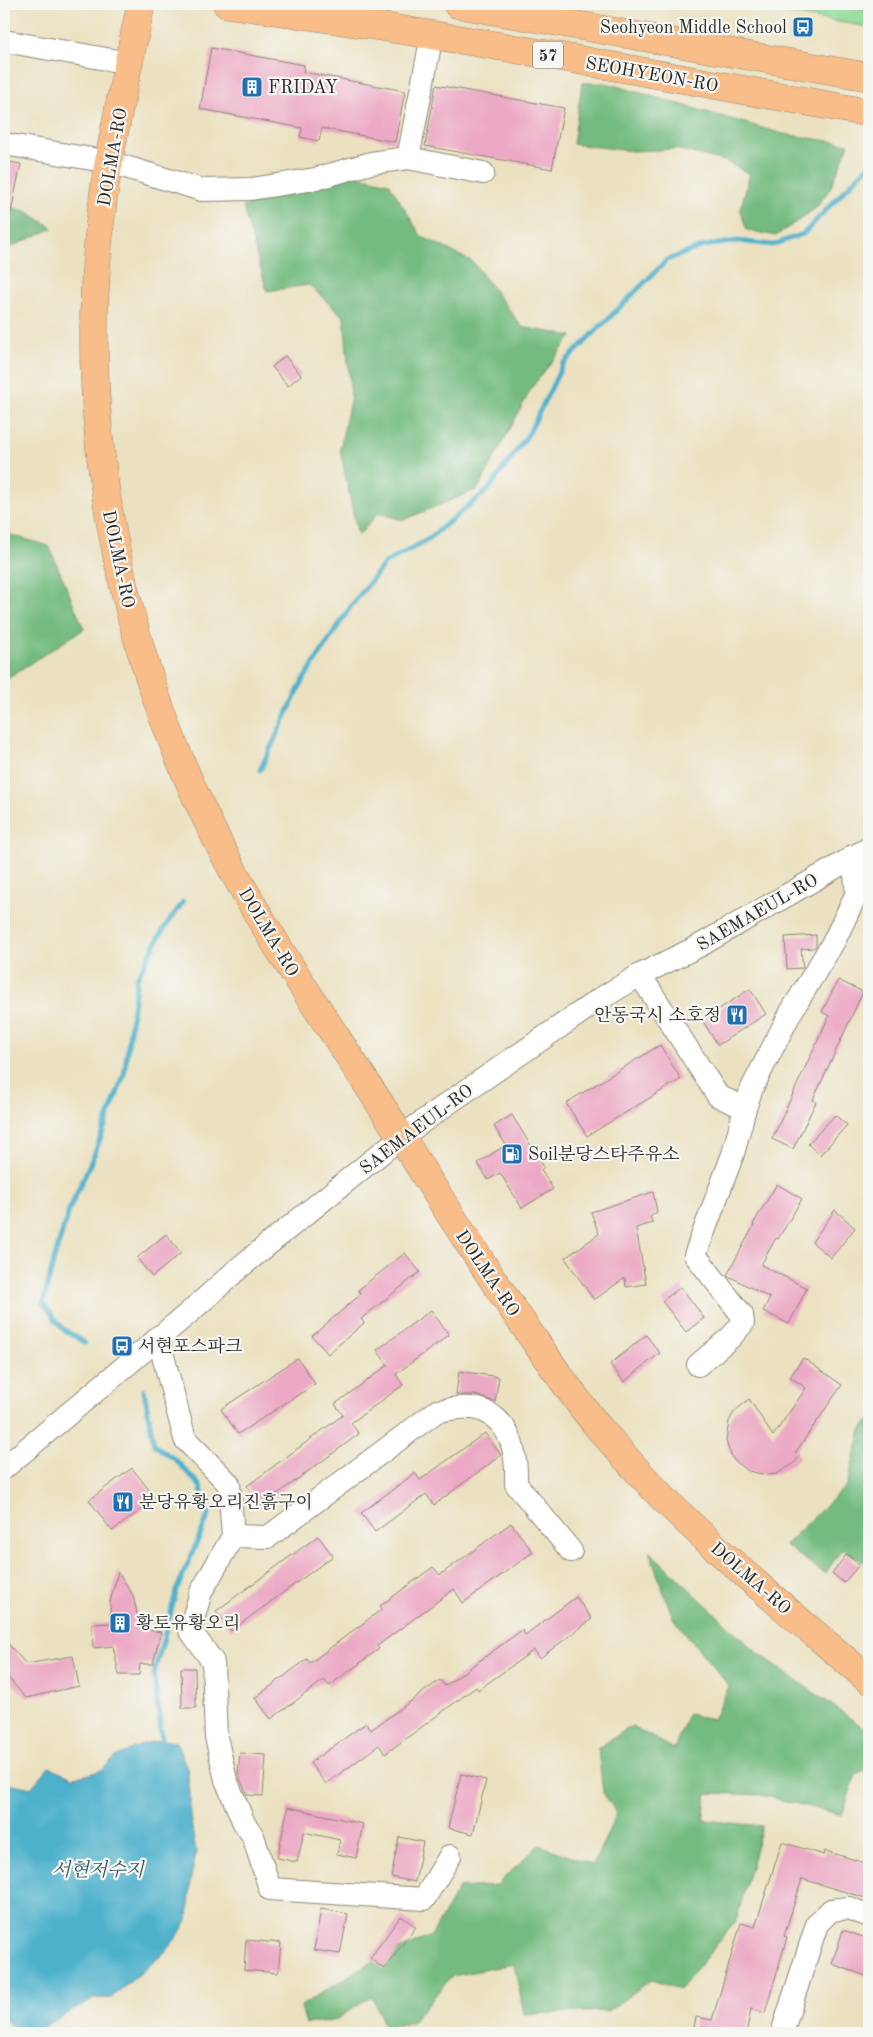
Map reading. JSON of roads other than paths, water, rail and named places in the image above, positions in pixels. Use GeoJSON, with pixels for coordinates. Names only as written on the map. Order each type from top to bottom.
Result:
{"type":"FeatureCollection","features":[{"type":"Feature","properties":{"kind":"main road","name":"DOLMA-RO"},"geometry":{"type":"LineString","coordinates":[[141,4],[109,162],[97,258],[94,389],[110,515],[136,636],[154,694],[188,780],[225,856],[263,924],[307,995],[401,1137],[494,1284],[596,1424],[663,1498],[738,1568],[869,1680]]}},
{"type":"Feature","properties":{"kind":"main road","name":"SEOHYEON-RO"},"geometry":{"type":"LineString","coordinates":[[227,4],[326,17],[869,112]]}},
{"type":"Feature","properties":{"kind":"main road","name":"SEOHYEON-RO"},"geometry":{"type":"LineString","coordinates":[[457,4],[869,77]]}},
{"type":"Feature","properties":{"kind":"street"},"geometry":{"type":"LineString","coordinates":[[408,158],[432,35]]}},
{"type":"Feature","properties":{"kind":"street"},"geometry":{"type":"LineString","coordinates":[[4,41],[129,63]]}},
{"type":"Feature","properties":{"kind":"street"},"geometry":{"type":"LineString","coordinates":[[4,144],[109,162],[202,190],[251,189],[315,179],[370,163],[408,158],[483,173]]}},
{"type":"Feature","properties":{"kind":"street"},"geometry":{"type":"LineString","coordinates":[[698,1365],[731,1337],[743,1323],[742,1315],[695,1255],[733,1154],[752,1088],[791,1012],[834,941],[857,893],[861,852]]}},
{"type":"Feature","properties":{"kind":"street","name":"SAEMAEUL-RO"},"geometry":{"type":"LineString","coordinates":[[4,1468],[191,1312],[239,1268],[401,1137],[509,1060],[600,999],[640,975],[699,946],[861,852]]}},
{"type":"Feature","properties":{"kind":"street"},"geometry":{"type":"LineString","coordinates":[[640,975],[718,1096],[745,1108]]}},
{"type":"Feature","properties":{"kind":"street"},"geometry":{"type":"LineString","coordinates":[[158,1338],[184,1438],[230,1484],[233,1536],[201,1592],[190,1630],[213,1662],[216,1737],[226,1780],[244,1823],[253,1836],[270,1890],[424,1899],[450,1856]]}},
{"type":"Feature","properties":{"kind":"street"},"geometry":{"type":"LineString","coordinates":[[233,1536],[268,1538],[437,1411],[463,1408],[484,1411],[506,1428],[517,1461],[516,1484],[571,1551]]}},
{"type":"Feature","properties":{"kind":"street"},"geometry":{"type":"LineString","coordinates":[[782,2033],[817,1924],[831,1910],[849,1908],[869,1916]]}},
{"type":"Feature","properties":{"kind":"water","name":"서현저수지"},"geometry":{"type":"Polygon","coordinates":[[[162,1740],[176,1742],[187,1768],[190,1816],[196,1852],[191,1878],[188,1919],[177,1937],[163,1954],[111,1998],[93,1999],[38,2030],[14,2027],[4,2020],[4,1782],[31,1788],[49,1767],[73,1777],[87,1775],[102,1770],[115,1757],[143,1744],[162,1740]]]}},
{"type":"Feature","properties":{"kind":"waterway"},"geometry":{"type":"LineString","coordinates":[[260,770],[302,682],[351,606],[385,563],[427,540],[489,489],[529,433],[563,364],[667,260],[704,246],[738,241],[773,245],[803,234],[869,165]]}},
{"type":"Feature","properties":{"kind":"waterway"},"geometry":{"type":"LineString","coordinates":[[85,1343],[63,1329],[43,1303],[69,1210],[94,1155],[124,1075],[137,978],[163,930],[183,902]]}},
{"type":"Feature","properties":{"kind":"waterway"},"geometry":{"type":"LineString","coordinates":[[144,1390],[154,1445],[176,1460],[200,1486],[209,1514],[177,1589],[154,1674],[162,1740]]}},
{"type":"Feature","properties":{"kind":"place","name":"Seohyeon Middle School"},"geometry":{"type":"Point","coordinates":[803,27]}},
{"type":"Feature","properties":{"kind":"place","name":"FRIDAY"},"geometry":{"type":"Point","coordinates":[252,87]}},
{"type":"Feature","properties":{"kind":"place","name":"안동국시 소호정"},"geometry":{"type":"Point","coordinates":[737,1015]}},
{"type":"Feature","properties":{"kind":"place","name":"Soil분당스타주유소"},"geometry":{"type":"Point","coordinates":[512,1154]}},
{"type":"Feature","properties":{"kind":"place","name":"서현포스파크"},"geometry":{"type":"Point","coordinates":[122,1346]}},
{"type":"Feature","properties":{"kind":"place","name":"분당유황오리진흙구이"},"geometry":{"type":"Point","coordinates":[123,1502]}},
{"type":"Feature","properties":{"kind":"place","name":"황토유황오리"},"geometry":{"type":"Point","coordinates":[120,1623]}}]}
